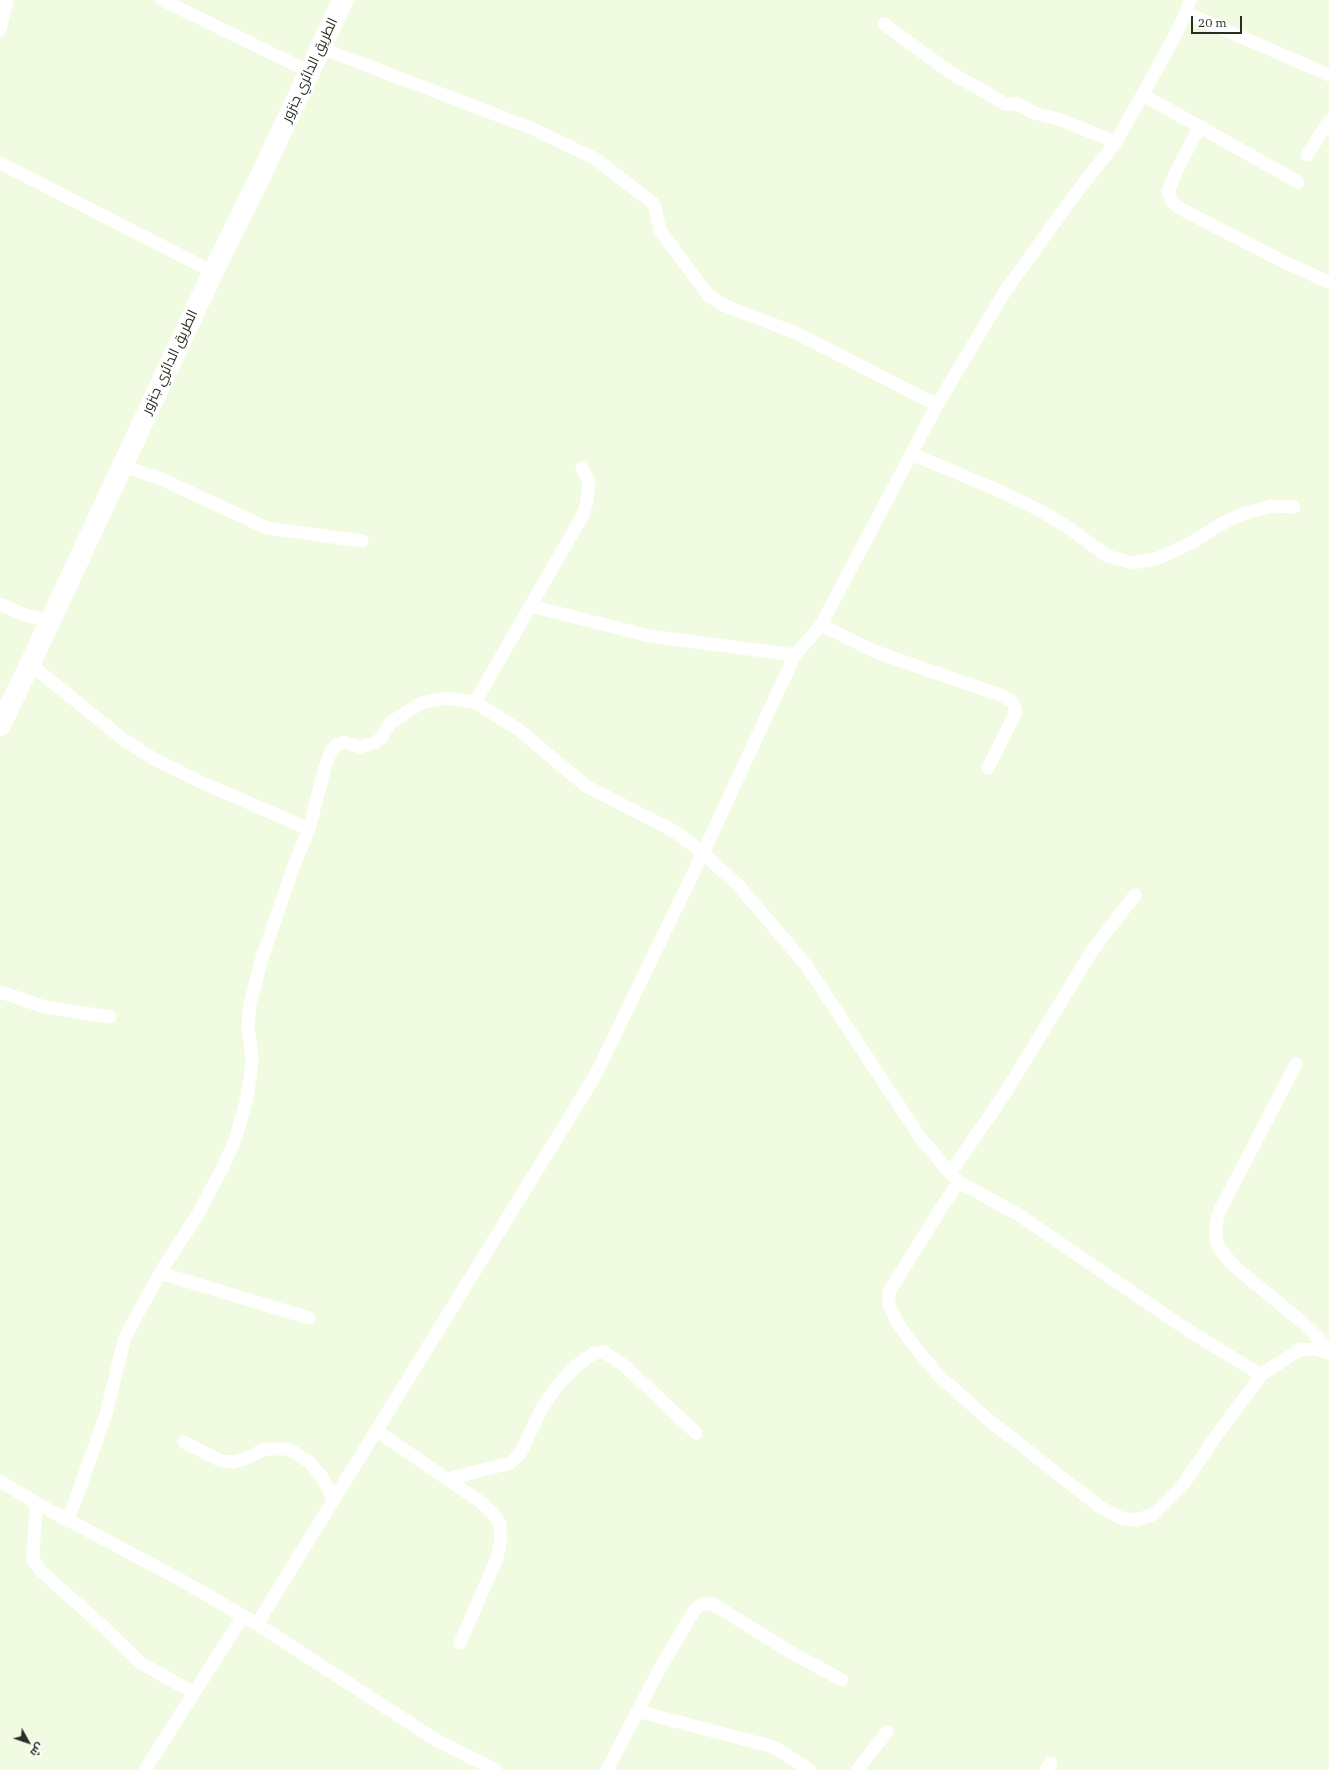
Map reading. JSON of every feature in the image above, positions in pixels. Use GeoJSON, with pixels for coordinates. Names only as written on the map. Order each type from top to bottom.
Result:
{"type":"FeatureCollection","features":[{"type":"Feature","properties":{"kind":"main road","name":"الطريق الدائري جنزور"},"geometry":{"type":"LineString","coordinates":[[0,726],[213,272],[310,72],[343,0]]}},
{"type":"Feature","properties":{"kind":"street"},"geometry":{"type":"LineString","coordinates":[[0,30],[7,0]]}},
{"type":"Feature","properties":{"kind":"street"},"geometry":{"type":"LineString","coordinates":[[162,0],[310,72]]}},
{"type":"Feature","properties":{"kind":"street"},"geometry":{"type":"LineString","coordinates":[[257,1624],[595,1076],[703,853],[795,655],[821,625],[937,405],[1004,293],[1073,197],[1116,142],[1143,96],[1186,14],[1190,0]]}},
{"type":"Feature","properties":{"kind":"street"},"geometry":{"type":"LineString","coordinates":[[1186,14],[1329,76]]}},
{"type":"Feature","properties":{"kind":"street"},"geometry":{"type":"LineString","coordinates":[[884,24],[951,74],[1006,104],[1018,104],[1034,113],[1061,120],[1116,142]]}},
{"type":"Feature","properties":{"kind":"street"},"geometry":{"type":"LineString","coordinates":[[321,48],[531,128],[596,159],[654,204],[660,230],[708,295],[723,305],[796,333],[937,405]]}},
{"type":"Feature","properties":{"kind":"street"},"geometry":{"type":"LineString","coordinates":[[1143,96],[1200,126],[1298,182]]}},
{"type":"Feature","properties":{"kind":"street"},"geometry":{"type":"LineString","coordinates":[[1306,155],[1329,121]]}},
{"type":"Feature","properties":{"kind":"street"},"geometry":{"type":"LineString","coordinates":[[1200,126],[1176,170],[1168,191],[1172,202],[1181,209],[1286,263],[1329,282]]}},
{"type":"Feature","properties":{"kind":"street"},"geometry":{"type":"LineString","coordinates":[[0,163],[213,272]]}},
{"type":"Feature","properties":{"kind":"street"},"geometry":{"type":"LineString","coordinates":[[911,454],[993,488],[1027,504],[1069,528],[1106,556],[1133,563],[1156,559],[1182,547],[1220,524],[1245,513],[1272,506],[1294,507]]}},
{"type":"Feature","properties":{"kind":"street"},"geometry":{"type":"LineString","coordinates":[[122,466],[159,478],[268,528],[362,541]]}},
{"type":"Feature","properties":{"kind":"street"},"geometry":{"type":"LineString","coordinates":[[475,702],[583,515],[587,501],[589,481],[582,468]]}},
{"type":"Feature","properties":{"kind":"street"},"geometry":{"type":"LineString","coordinates":[[0,604],[25,615],[50,621]]}},
{"type":"Feature","properties":{"kind":"street"},"geometry":{"type":"LineString","coordinates":[[531,606],[649,636],[795,655]]}},
{"type":"Feature","properties":{"kind":"street"},"geometry":{"type":"LineString","coordinates":[[821,625],[876,652],[1003,696],[1014,702],[1016,712],[988,768]]}},
{"type":"Feature","properties":{"kind":"street"},"geometry":{"type":"LineString","coordinates":[[30,664],[123,739],[154,759],[309,829]]}},
{"type":"Feature","properties":{"kind":"street"},"geometry":{"type":"LineString","coordinates":[[68,1521],[106,1414],[125,1336],[160,1273],[198,1214],[224,1165],[236,1137],[246,1102],[250,1078],[252,1059],[248,1026],[250,1004],[262,958],[309,829],[325,767],[331,752],[336,745],[344,742],[360,747],[376,742],[381,738],[390,723],[421,703],[445,698],[475,702],[519,730],[586,786],[674,831],[703,853],[739,886],[806,965],[920,1136],[955,1177],[1019,1215],[1186,1329],[1261,1375]]}},
{"type":"Feature","properties":{"kind":"street"},"geometry":{"type":"LineString","coordinates":[[1135,895],[1092,951],[1012,1082],[955,1177],[943,1205],[889,1292],[889,1305],[896,1320],[908,1338],[938,1375],[990,1421],[1100,1507],[1121,1518],[1137,1520],[1154,1514],[1182,1486],[1221,1428],[1261,1375],[1299,1350],[1314,1349],[1329,1353]]}},
{"type":"Feature","properties":{"kind":"street"},"geometry":{"type":"LineString","coordinates":[[0,992],[45,1007],[110,1017]]}},
{"type":"Feature","properties":{"kind":"street"},"geometry":{"type":"LineString","coordinates":[[1296,1064],[1220,1210],[1216,1224],[1216,1236],[1219,1248],[1234,1266],[1302,1322],[1329,1349]]}},
{"type":"Feature","properties":{"kind":"street"},"geometry":{"type":"LineString","coordinates":[[160,1273],[309,1318]]}},
{"type":"Feature","properties":{"kind":"street"},"geometry":{"type":"LineString","coordinates":[[448,1479],[510,1463],[520,1454],[542,1408],[557,1386],[576,1366],[594,1353],[604,1352],[626,1367],[696,1433]]}},
{"type":"Feature","properties":{"kind":"street"},"geometry":{"type":"LineString","coordinates":[[377,1431],[482,1503],[493,1513],[500,1524],[501,1539],[497,1558],[460,1643]]}},
{"type":"Feature","properties":{"kind":"street"},"geometry":{"type":"LineString","coordinates":[[184,1442],[221,1460],[233,1462],[246,1459],[265,1449],[289,1448],[309,1462],[318,1472],[334,1500]]}},
{"type":"Feature","properties":{"kind":"street"},"geometry":{"type":"LineString","coordinates":[[0,1481],[36,1504],[181,1580],[257,1624],[436,1740],[496,1770]]}},
{"type":"Feature","properties":{"kind":"street"},"geometry":{"type":"LineString","coordinates":[[36,1504],[33,1559],[42,1572],[141,1663],[194,1693]]}},
{"type":"Feature","properties":{"kind":"street"},"geometry":{"type":"LineString","coordinates":[[607,1770],[637,1711],[695,1609],[703,1604],[713,1604],[792,1652],[842,1680]]}},
{"type":"Feature","properties":{"kind":"street"},"geometry":{"type":"LineString","coordinates":[[145,1770],[243,1616]]}},
{"type":"Feature","properties":{"kind":"street"},"geometry":{"type":"LineString","coordinates":[[637,1711],[774,1747],[810,1770]]}},
{"type":"Feature","properties":{"kind":"street"},"geometry":{"type":"LineString","coordinates":[[857,1770],[887,1732]]}}]}
